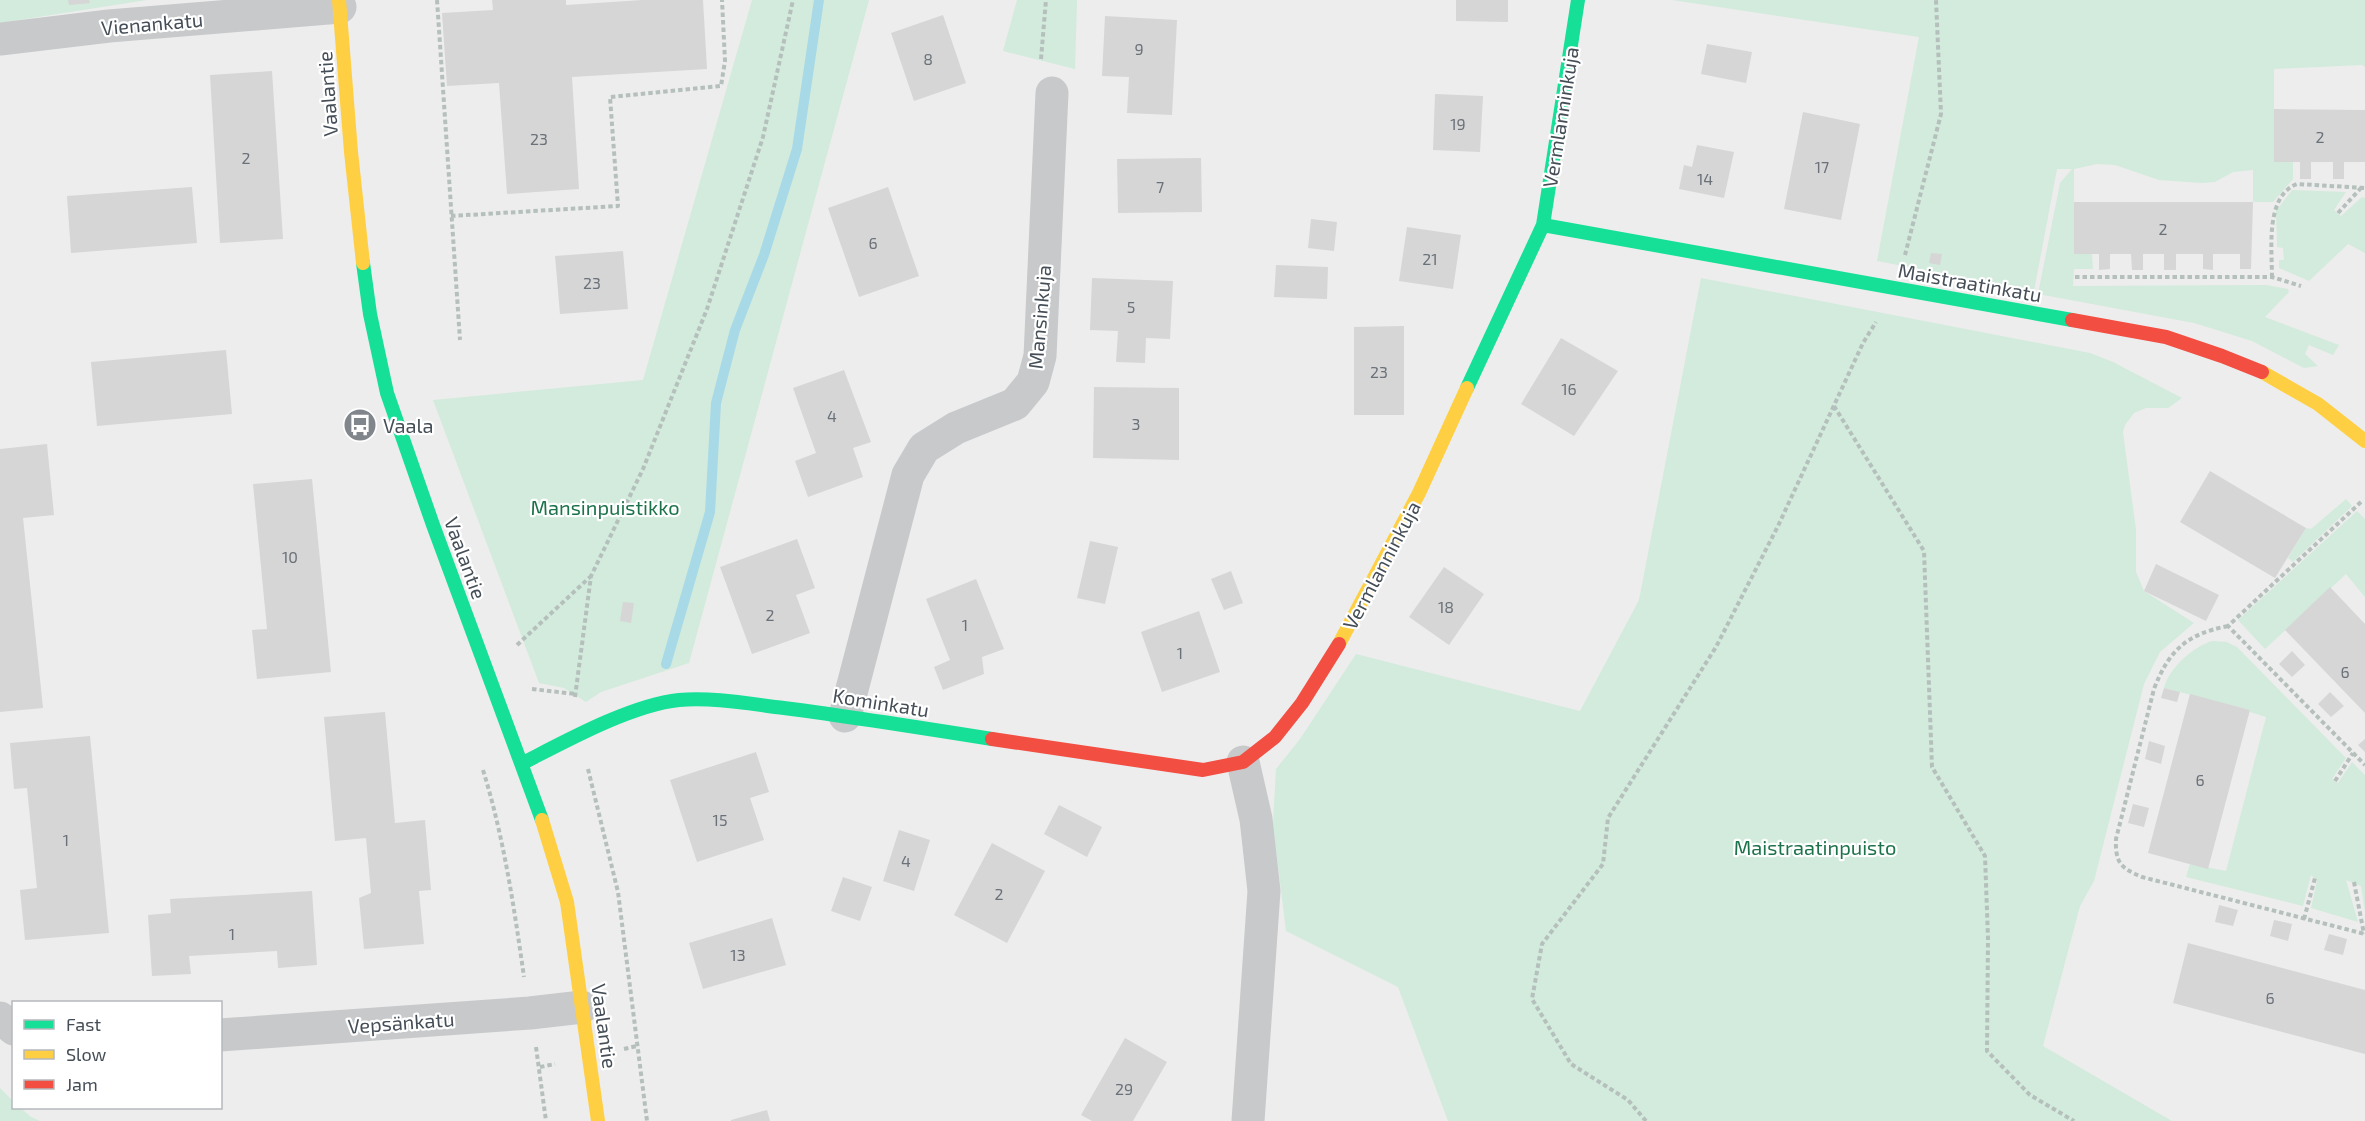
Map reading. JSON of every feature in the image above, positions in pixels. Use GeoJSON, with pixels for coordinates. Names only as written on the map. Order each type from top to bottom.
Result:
{"type":"FeatureCollection","features":[{"type":"Feature","properties":{"kind":"street","name":"Vermlanninkuja"},"geometry":{"type":"LineString","coordinates":[[1243,762],[1275,737],[1302,703],[1336,650],[1419,493],[1543,225],[1578,0]]}},
{"type":"Feature","properties":{"kind":"street","name":"Vienankatu"},"geometry":{"type":"LineString","coordinates":[[0,39],[236,8],[340,3]]}},
{"type":"Feature","properties":{"kind":"street","name":"Vaalantie"},"geometry":{"type":"LineString","coordinates":[[340,3],[351,152],[362,250],[370,314],[387,393],[433,525],[548,835],[567,902],[598,1121]]}},
{"type":"Feature","properties":{"kind":"street","name":"Mansinkuja"},"geometry":{"type":"LineString","coordinates":[[845,716],[908,475],[924,448],[956,428],[1015,404],[1033,382],[1040,357],[1052,93]]}},
{"type":"Feature","properties":{"kind":"street","name":"Maistraatinkatu"},"geometry":{"type":"LineString","coordinates":[[1543,225],[2166,337],[2218,352],[2253,366],[2312,399],[2365,441]]}},
{"type":"Feature","properties":{"kind":"street","name":"Kominkatu"},"geometry":{"type":"LineString","coordinates":[[523,763],[580,734],[651,706],[680,700],[734,702],[845,716],[1203,770],[1243,762]]}},
{"type":"Feature","properties":{"kind":"street"},"geometry":{"type":"LineString","coordinates":[[1243,762],[1256,819],[1264,891],[1248,1121]]}},
{"type":"Feature","properties":{"kind":"street","name":"Vepsänkatu"},"geometry":{"type":"LineString","coordinates":[[222,1035],[530,1013],[582,1006]]}},
{"type":"Feature","properties":{"kind":"street"},"geometry":{"type":"LineString","coordinates":[[0,1018],[12,1027]]}},
{"type":"Feature","properties":{"kind":"path"},"geometry":{"type":"LineString","coordinates":[[437,0],[460,340]]}},
{"type":"Feature","properties":{"kind":"path"},"geometry":{"type":"LineString","coordinates":[[451,216],[618,206],[610,97],[721,86],[725,61],[722,0]]}},
{"type":"Feature","properties":{"kind":"path"},"geometry":{"type":"LineString","coordinates":[[647,1121],[618,892],[580,734],[575,694],[591,576],[643,469],[707,309],[763,137],[793,0]]}},
{"type":"Feature","properties":{"kind":"path"},"geometry":{"type":"LineString","coordinates":[[1046,0],[1040,70],[1052,93]]}},
{"type":"Feature","properties":{"kind":"path"},"geometry":{"type":"LineString","coordinates":[[1646,1121],[1628,1100],[1571,1064],[1532,999],[1542,944],[1603,864],[1608,818],[1716,647],[1778,526],[1863,343],[1897,288],[1941,114],[1936,0]]}},
{"type":"Feature","properties":{"kind":"path"},"geometry":{"type":"LineString","coordinates":[[2272,277],[2273,210],[2291,186],[2297,184],[2363,187]]}},
{"type":"Feature","properties":{"kind":"path"},"geometry":{"type":"LineString","coordinates":[[2338,213],[2363,187]]}},
{"type":"Feature","properties":{"kind":"path"},"geometry":{"type":"LineString","coordinates":[[2075,277],[2272,277],[2301,286]]}},
{"type":"Feature","properties":{"kind":"path"},"geometry":{"type":"LineString","coordinates":[[1833,405],[1923,551],[1932,767],[1985,856],[1988,938],[1987,1051],[2030,1095],[2074,1121]]}},
{"type":"Feature","properties":{"kind":"path"},"geometry":{"type":"LineString","coordinates":[[2354,882],[2364,934],[2142,877],[2126,870],[2115,856],[2119,828],[2154,689],[2163,666],[2179,647],[2205,630],[2228,626],[2361,502]]}},
{"type":"Feature","properties":{"kind":"path"},"geometry":{"type":"LineString","coordinates":[[520,654],[517,645],[591,576]]}},
{"type":"Feature","properties":{"kind":"path"},"geometry":{"type":"LineString","coordinates":[[2228,626],[2365,765]]}},
{"type":"Feature","properties":{"kind":"path"},"geometry":{"type":"LineString","coordinates":[[529,682],[532,691],[575,694]]}},
{"type":"Feature","properties":{"kind":"path"},"geometry":{"type":"LineString","coordinates":[[2335,781],[2353,753]]}},
{"type":"Feature","properties":{"kind":"path"},"geometry":{"type":"LineString","coordinates":[[2304,919],[2315,878]]}},
{"type":"Feature","properties":{"kind":"green space"},"geometry":{"type":"Polygon","coordinates":[[[0,0],[147,0],[0,23],[0,0]]]}},
{"type":"Feature","properties":{"kind":"green space","name":"Mansinpuistikko"},"geometry":{"type":"Polygon","coordinates":[[[752,0],[869,0],[689,663],[601,692],[586,702],[564,688],[539,683],[433,400],[643,380],[752,0]]]}},
{"type":"Feature","properties":{"kind":"green space"},"geometry":{"type":"Polygon","coordinates":[[[1017,0],[1077,0],[1075,69],[1003,51],[1017,0]]]}},
{"type":"Feature","properties":{"kind":"green space"},"geometry":{"type":"Polygon","coordinates":[[[1672,0],[2365,0],[2365,67],[2362,65],[2274,69],[2274,162],[2293,162],[2293,179],[2273,202],[2253,202],[2253,170],[2233,172],[2215,182],[2202,183],[2159,180],[2115,165],[2097,164],[2074,169],[2074,254],[2092,254],[2093,269],[2074,269],[2073,286],[2266,285],[2288,289],[2289,292],[2265,317],[2339,345],[2333,355],[2309,345],[2305,354],[2318,366],[2304,368],[2252,341],[2194,323],[2038,294],[2060,183],[2072,169],[2057,169],[2034,291],[1877,261],[1919,37],[1672,0]]]}},
{"type":"Feature","properties":{"kind":"green space"},"geometry":{"type":"Polygon","coordinates":[[[2292,190],[2346,192],[2334,210],[2341,216],[2362,197],[2365,198],[2365,253],[2348,244],[2309,281],[2279,268],[2279,260],[2284,260],[2283,248],[2277,247],[2276,211],[2292,190]]]}},
{"type":"Feature","properties":{"kind":"green space","name":"Maistraatinpuisto"},"geometry":{"type":"Polygon","coordinates":[[[1701,278],[2090,353],[2113,362],[2182,398],[2168,408],[2146,408],[2134,413],[2123,432],[2136,530],[2136,572],[2144,591],[2194,623],[2160,652],[2144,684],[2094,881],[2080,906],[2043,1046],[2172,1121],[1448,1121],[1398,987],[1286,931],[1273,824],[1276,769],[1300,739],[1356,654],[1580,711],[1639,600],[1701,278]]]}},
{"type":"Feature","properties":{"kind":"green space"},"geometry":{"type":"Polygon","coordinates":[[[2346,499],[2352,506],[2293,562],[2288,558],[2306,528],[2311,529],[2346,499]]]}},
{"type":"Feature","properties":{"kind":"green space"},"geometry":{"type":"Polygon","coordinates":[[[2357,511],[2365,519],[2365,597],[2346,574],[2265,649],[2238,620],[2357,511]]]}},
{"type":"Feature","properties":{"kind":"green space"},"geometry":{"type":"Polygon","coordinates":[[[2212,641],[2227,642],[2237,647],[2346,758],[2332,779],[2338,783],[2352,762],[2365,775],[2365,911],[2361,886],[2346,880],[2358,922],[2311,908],[2317,881],[2311,875],[2303,906],[2186,877],[2190,864],[2226,871],[2266,717],[2250,712],[2250,710],[2164,688],[2171,673],[2183,659],[2197,648],[2212,641]]]}},
{"type":"Feature","properties":{"kind":"green space"},"geometry":{"type":"Polygon","coordinates":[[[0,1088],[12,1100],[12,1109],[22,1109],[40,1121],[0,1121],[0,1088]]]}},
{"type":"Feature","properties":{"kind":"building"},"geometry":{"type":"Polygon","coordinates":[[[68,0],[89,0],[90,3],[69,5],[68,0]]]}},
{"type":"Feature","properties":{"kind":"building"},"geometry":{"type":"Polygon","coordinates":[[[492,0],[566,0],[566,5],[642,0],[703,0],[707,69],[572,77],[579,189],[507,194],[499,83],[447,86],[442,13],[493,10],[492,0]]]}},
{"type":"Feature","properties":{"kind":"building"},"geometry":{"type":"Polygon","coordinates":[[[1456,0],[1508,0],[1508,22],[1456,21],[1456,0]]]}},
{"type":"Feature","properties":{"kind":"building"},"geometry":{"type":"Polygon","coordinates":[[[943,15],[966,83],[914,101],[891,33],[943,15]]]}},
{"type":"Feature","properties":{"kind":"building"},"geometry":{"type":"Polygon","coordinates":[[[1105,16],[1177,20],[1172,115],[1127,113],[1129,77],[1102,76],[1105,16]]]}},
{"type":"Feature","properties":{"kind":"building"},"geometry":{"type":"Polygon","coordinates":[[[1707,44],[1752,52],[1746,83],[1701,74],[1707,44]]]}},
{"type":"Feature","properties":{"kind":"building"},"geometry":{"type":"Polygon","coordinates":[[[272,71],[283,239],[220,243],[210,75],[272,71]]]}},
{"type":"Feature","properties":{"kind":"building"},"geometry":{"type":"Polygon","coordinates":[[[1435,94],[1483,96],[1480,152],[1433,150],[1435,94]]]}},
{"type":"Feature","properties":{"kind":"building"},"geometry":{"type":"Polygon","coordinates":[[[2274,109],[2365,110],[2365,162],[2344,162],[2344,179],[2333,179],[2333,162],[2311,162],[2311,179],[2300,179],[2300,162],[2274,162],[2274,109]]]}},
{"type":"Feature","properties":{"kind":"building"},"geometry":{"type":"Polygon","coordinates":[[[1803,112],[1860,124],[1841,220],[1784,209],[1803,112]]]}},
{"type":"Feature","properties":{"kind":"building"},"geometry":{"type":"Polygon","coordinates":[[[1697,145],[1734,152],[1724,198],[1679,189],[1684,165],[1692,167],[1697,145]]]}},
{"type":"Feature","properties":{"kind":"building"},"geometry":{"type":"Polygon","coordinates":[[[1201,158],[1202,212],[1118,213],[1117,159],[1201,158]]]}},
{"type":"Feature","properties":{"kind":"building"},"geometry":{"type":"Polygon","coordinates":[[[192,187],[197,243],[71,253],[67,196],[192,187]]]}},
{"type":"Feature","properties":{"kind":"building"},"geometry":{"type":"Polygon","coordinates":[[[888,187],[919,276],[859,297],[828,208],[888,187]]]}},
{"type":"Feature","properties":{"kind":"building"},"geometry":{"type":"Polygon","coordinates":[[[2074,202],[2253,202],[2251,269],[2240,269],[2240,254],[2213,254],[2213,270],[2203,269],[2203,254],[2176,254],[2176,270],[2164,270],[2164,254],[2143,254],[2143,270],[2132,270],[2131,254],[2110,254],[2110,269],[2099,270],[2099,254],[2074,254],[2074,202]]]}},
{"type":"Feature","properties":{"kind":"building"},"geometry":{"type":"Polygon","coordinates":[[[1311,219],[1337,222],[1334,251],[1308,248],[1311,219]]]}},
{"type":"Feature","properties":{"kind":"building"},"geometry":{"type":"Polygon","coordinates":[[[1407,227],[1461,235],[1453,289],[1399,281],[1407,227]]]}},
{"type":"Feature","properties":{"kind":"building"},"geometry":{"type":"Polygon","coordinates":[[[623,251],[628,309],[560,314],[555,256],[623,251]]]}},
{"type":"Feature","properties":{"kind":"building"},"geometry":{"type":"Polygon","coordinates":[[[1931,253],[1942,254],[1940,265],[1929,263],[1931,253]]]}},
{"type":"Feature","properties":{"kind":"building"},"geometry":{"type":"Polygon","coordinates":[[[1276,265],[1328,267],[1327,299],[1274,297],[1276,265]]]}},
{"type":"Feature","properties":{"kind":"building"},"geometry":{"type":"Polygon","coordinates":[[[1092,278],[1173,281],[1170,339],[1146,338],[1145,363],[1116,362],[1118,331],[1090,330],[1092,278]]]}},
{"type":"Feature","properties":{"kind":"building"},"geometry":{"type":"Polygon","coordinates":[[[1404,326],[1404,415],[1354,415],[1354,327],[1404,326]]]}},
{"type":"Feature","properties":{"kind":"building"},"geometry":{"type":"Polygon","coordinates":[[[1561,338],[1618,371],[1574,436],[1521,404],[1561,338]]]}},
{"type":"Feature","properties":{"kind":"building"},"geometry":{"type":"Polygon","coordinates":[[[226,350],[232,414],[97,426],[91,362],[226,350]]]}},
{"type":"Feature","properties":{"kind":"building"},"geometry":{"type":"Polygon","coordinates":[[[844,370],[871,442],[853,448],[863,477],[808,497],[795,461],[816,453],[793,388],[844,370]]]}},
{"type":"Feature","properties":{"kind":"building"},"geometry":{"type":"Polygon","coordinates":[[[1094,387],[1179,388],[1179,460],[1093,458],[1094,387]]]}},
{"type":"Feature","properties":{"kind":"building"},"geometry":{"type":"Polygon","coordinates":[[[47,444],[54,515],[23,518],[43,708],[0,712],[0,449],[47,444]]]}},
{"type":"Feature","properties":{"kind":"building"},"geometry":{"type":"Polygon","coordinates":[[[2210,471],[2306,528],[2275,578],[2180,522],[2210,471]]]}},
{"type":"Feature","properties":{"kind":"building"},"geometry":{"type":"Polygon","coordinates":[[[312,479],[331,672],[257,679],[252,630],[267,629],[253,484],[312,479]]]}},
{"type":"Feature","properties":{"kind":"building"},"geometry":{"type":"Polygon","coordinates":[[[797,539],[815,588],[796,595],[810,633],[752,654],[720,567],[797,539]]]}},
{"type":"Feature","properties":{"kind":"building"},"geometry":{"type":"Polygon","coordinates":[[[1090,541],[1118,547],[1105,604],[1077,598],[1090,541]]]}},
{"type":"Feature","properties":{"kind":"building"},"geometry":{"type":"Polygon","coordinates":[[[2156,564],[2219,595],[2206,621],[2144,591],[2156,564]]]}},
{"type":"Feature","properties":{"kind":"building"},"geometry":{"type":"Polygon","coordinates":[[[1444,567],[1484,594],[1449,645],[1409,617],[1444,567]]]}},
{"type":"Feature","properties":{"kind":"building"},"geometry":{"type":"Polygon","coordinates":[[[1231,571],[1243,603],[1224,610],[1211,579],[1231,571]]]}},
{"type":"Feature","properties":{"kind":"building"},"geometry":{"type":"Polygon","coordinates":[[[976,579],[1004,649],[982,657],[984,674],[943,690],[934,667],[950,660],[926,599],[976,579]]]}},
{"type":"Feature","properties":{"kind":"building"},"geometry":{"type":"Polygon","coordinates":[[[2330,587],[2365,624],[2365,713],[2285,630],[2330,587]]]}},
{"type":"Feature","properties":{"kind":"building"},"geometry":{"type":"Polygon","coordinates":[[[623,602],[634,603],[631,623],[620,621],[623,602]]]}},
{"type":"Feature","properties":{"kind":"building"},"geometry":{"type":"Polygon","coordinates":[[[1199,611],[1220,672],[1162,692],[1141,632],[1199,611]]]}},
{"type":"Feature","properties":{"kind":"building"},"geometry":{"type":"Polygon","coordinates":[[[2292,651],[2305,665],[2292,677],[2279,664],[2292,651]]]}},
{"type":"Feature","properties":{"kind":"building"},"geometry":{"type":"Polygon","coordinates":[[[2164,688],[2180,692],[2177,702],[2161,698],[2164,688]]]}},
{"type":"Feature","properties":{"kind":"building"},"geometry":{"type":"Polygon","coordinates":[[[2330,692],[2344,706],[2331,717],[2318,704],[2330,692]]]}},
{"type":"Feature","properties":{"kind":"building"},"geometry":{"type":"Polygon","coordinates":[[[2190,694],[2250,710],[2208,869],[2148,853],[2190,694]]]}},
{"type":"Feature","properties":{"kind":"building"},"geometry":{"type":"Polygon","coordinates":[[[385,712],[395,823],[425,820],[431,890],[419,891],[424,944],[364,949],[359,898],[371,893],[366,838],[335,841],[324,717],[385,712]]]}},
{"type":"Feature","properties":{"kind":"building"},"geometry":{"type":"Polygon","coordinates":[[[90,736],[109,933],[25,940],[20,890],[37,888],[27,788],[14,789],[10,743],[90,736]]]}},
{"type":"Feature","properties":{"kind":"building"},"geometry":{"type":"Polygon","coordinates":[[[2365,739],[2365,752],[2358,745],[2365,739]]]}},
{"type":"Feature","properties":{"kind":"building"},"geometry":{"type":"Polygon","coordinates":[[[2149,741],[2165,746],[2161,764],[2145,759],[2149,741]]]}},
{"type":"Feature","properties":{"kind":"building"},"geometry":{"type":"Polygon","coordinates":[[[756,752],[769,792],[750,798],[764,840],[697,862],[670,780],[756,752]]]}},
{"type":"Feature","properties":{"kind":"building"},"geometry":{"type":"Polygon","coordinates":[[[2133,804],[2149,808],[2144,827],[2128,823],[2133,804]]]}},
{"type":"Feature","properties":{"kind":"building"},"geometry":{"type":"Polygon","coordinates":[[[1059,805],[1102,827],[1087,857],[1044,834],[1059,805]]]}},
{"type":"Feature","properties":{"kind":"building"},"geometry":{"type":"Polygon","coordinates":[[[899,830],[930,840],[914,891],[883,881],[899,830]]]}},
{"type":"Feature","properties":{"kind":"building"},"geometry":{"type":"Polygon","coordinates":[[[992,843],[1045,871],[1007,943],[954,915],[992,843]]]}},
{"type":"Feature","properties":{"kind":"building"},"geometry":{"type":"Polygon","coordinates":[[[843,877],[872,887],[860,921],[831,911],[843,877]]]}},
{"type":"Feature","properties":{"kind":"building"},"geometry":{"type":"Polygon","coordinates":[[[312,891],[317,965],[278,968],[277,951],[189,956],[191,974],[152,976],[148,915],[171,913],[170,899],[312,891]]]}},
{"type":"Feature","properties":{"kind":"building"},"geometry":{"type":"Polygon","coordinates":[[[2219,905],[2238,910],[2233,926],[2215,922],[2219,905]]]}},
{"type":"Feature","properties":{"kind":"building"},"geometry":{"type":"Polygon","coordinates":[[[772,918],[786,965],[703,989],[689,943],[772,918]]]}},
{"type":"Feature","properties":{"kind":"building"},"geometry":{"type":"Polygon","coordinates":[[[2274,920],[2292,924],[2288,941],[2270,936],[2274,920]]]}},
{"type":"Feature","properties":{"kind":"building"},"geometry":{"type":"Polygon","coordinates":[[[2329,934],[2347,939],[2343,955],[2324,950],[2329,934]]]}},
{"type":"Feature","properties":{"kind":"building"},"geometry":{"type":"Polygon","coordinates":[[[2188,943],[2365,990],[2365,1054],[2173,1003],[2188,943]]]}},
{"type":"Feature","properties":{"kind":"building"},"geometry":{"type":"Polygon","coordinates":[[[1125,1038],[1167,1062],[1133,1121],[1092,1121],[1081,1115],[1125,1038]]]}},
{"type":"Feature","properties":{"kind":"building"},"geometry":{"type":"Polygon","coordinates":[[[767,1110],[770,1121],[731,1121],[731,1120],[767,1110]]]}},
{"type":"Feature","properties":{"kind":"waterway"},"geometry":{"type":"LineString","coordinates":[[666,664],[710,512],[716,403],[735,330],[764,255],[797,149],[819,0]]}},
{"type":"Feature","properties":{"kind":"traffic: fast"},"geometry":{"type":"LineString","coordinates":[[1467,388],[1543,225],[1578,0]]}},
{"type":"Feature","properties":{"kind":"traffic: fast"},"geometry":{"type":"LineString","coordinates":[[1543,225],[2072,320]]}},
{"type":"Feature","properties":{"kind":"traffic: fast"},"geometry":{"type":"LineString","coordinates":[[363,263],[370,314],[387,393],[433,525],[542,820]]}},
{"type":"Feature","properties":{"kind":"traffic: fast"},"geometry":{"type":"LineString","coordinates":[[523,763],[620,716],[660,703],[692,699],[732,701],[992,739]]}},
{"type":"Feature","properties":{"kind":"traffic: slow"},"geometry":{"type":"LineString","coordinates":[[339,0],[351,152],[363,263]]}},
{"type":"Feature","properties":{"kind":"traffic: slow"},"geometry":{"type":"LineString","coordinates":[[2262,372],[2318,404],[2365,441]]}},
{"type":"Feature","properties":{"kind":"traffic: slow"},"geometry":{"type":"LineString","coordinates":[[1339,644],[1419,493],[1467,388]]}},
{"type":"Feature","properties":{"kind":"traffic: slow"},"geometry":{"type":"LineString","coordinates":[[542,820],[567,902],[598,1121]]}},
{"type":"Feature","properties":{"kind":"traffic: jam"},"geometry":{"type":"LineString","coordinates":[[2072,320],[2166,337],[2262,372]]}},
{"type":"Feature","properties":{"kind":"traffic: jam"},"geometry":{"type":"LineString","coordinates":[[992,739],[1203,770],[1243,762],[1275,737],[1302,703],[1339,644]]}},
{"type":"Feature","properties":{"kind":"place","name":"Vaala"},"geometry":{"type":"Point","coordinates":[360,425]}}]}
